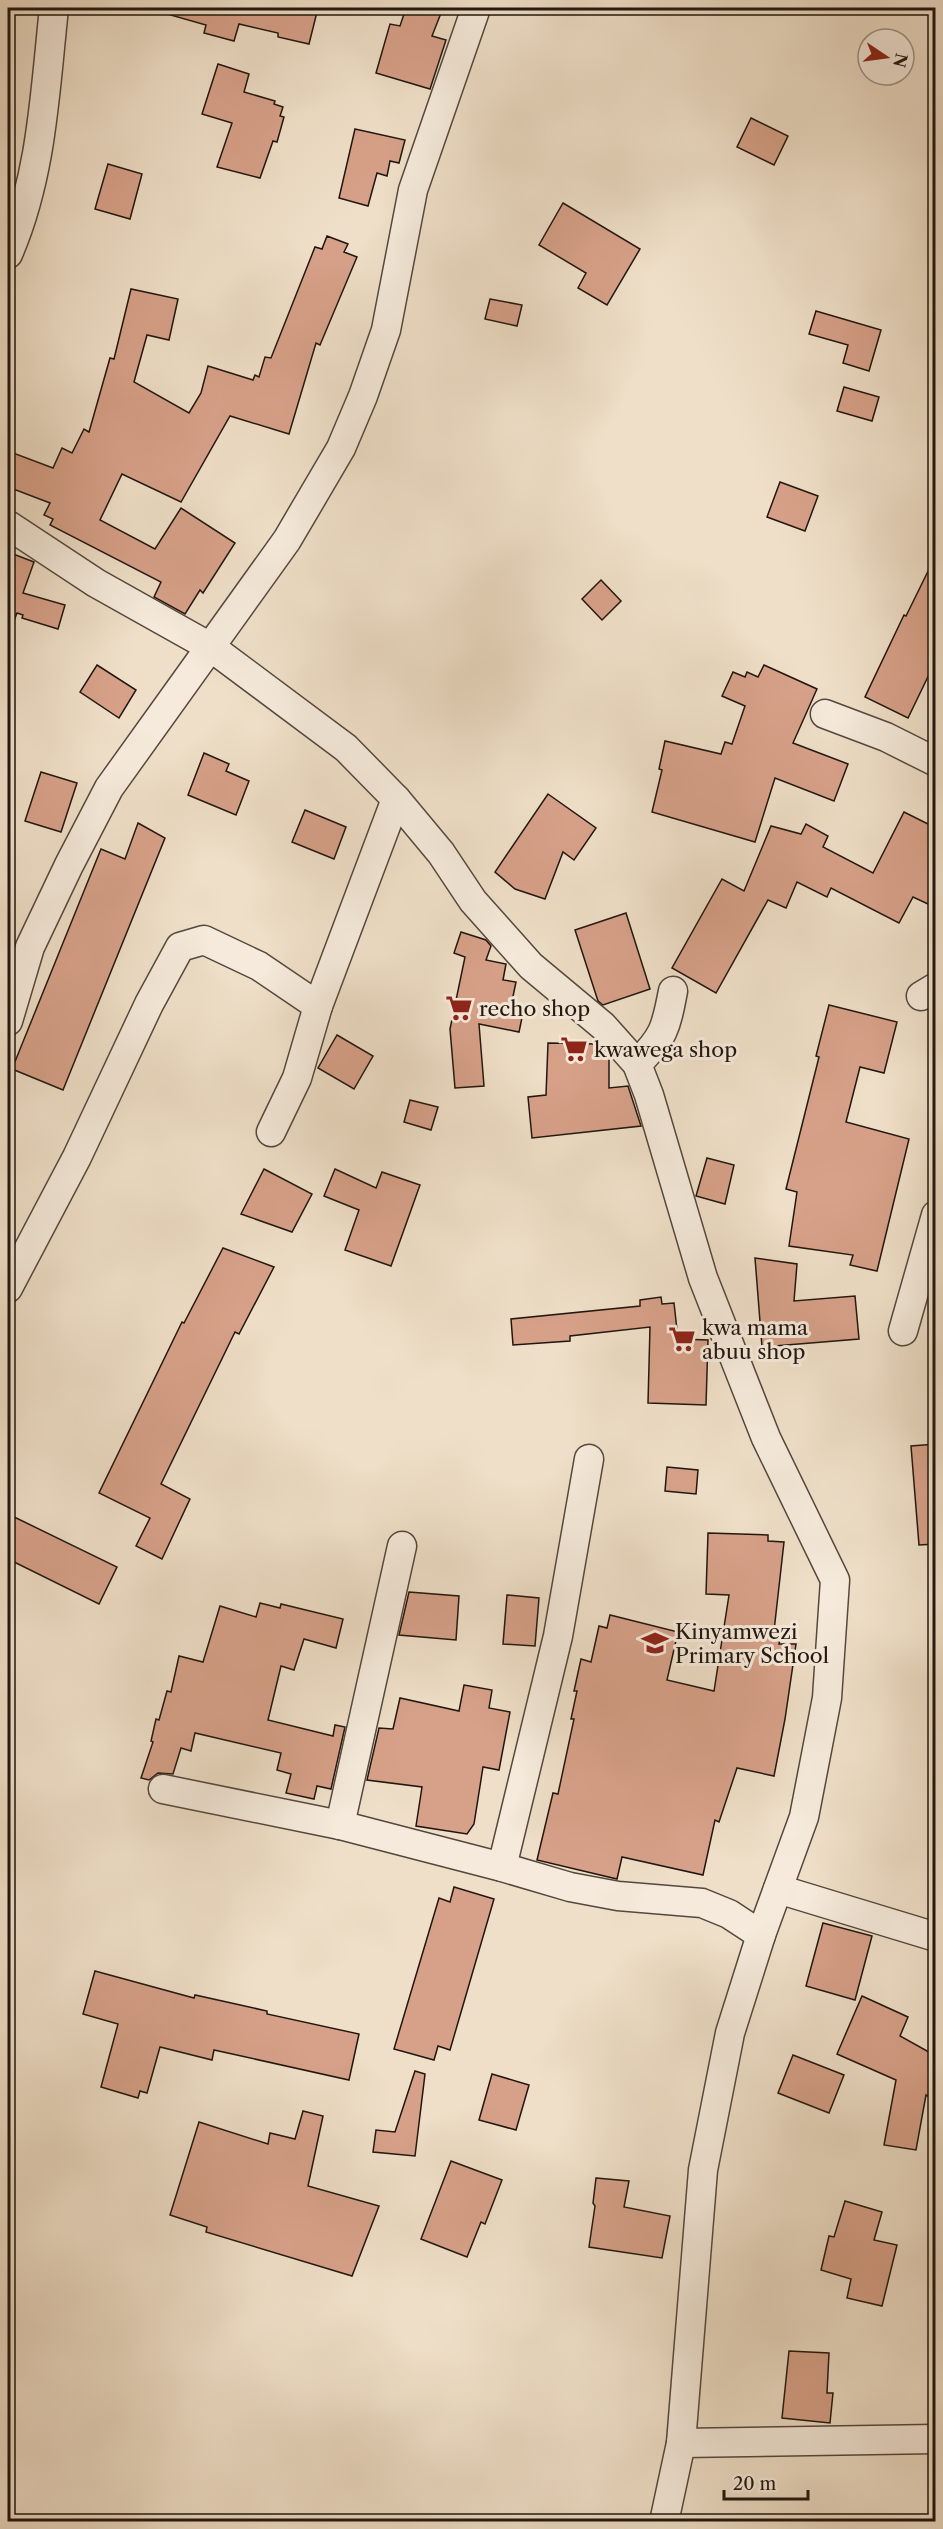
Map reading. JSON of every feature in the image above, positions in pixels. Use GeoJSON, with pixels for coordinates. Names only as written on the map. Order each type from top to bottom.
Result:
{"type":"FeatureCollection","features":[{"type":"Feature","properties":{"kind":"street"},"geometry":{"type":"LineString","coordinates":[[9,247],[23,212],[39,144],[50,65],[51,8]]}},
{"type":"Feature","properties":{"kind":"street"},"geometry":{"type":"LineString","coordinates":[[8,1021],[30,947],[109,788],[212,648],[287,540],[346,438],[386,330],[413,190],[476,8]]}},
{"type":"Feature","properties":{"kind":"street"},"geometry":{"type":"LineString","coordinates":[[8,525],[96,584],[212,648],[346,748],[396,799],[441,854],[473,901],[524,958],[603,1026],[637,1064],[649,1095],[707,1289],[766,1438],[835,1580],[825,1709],[804,1817],[761,1935],[730,2033],[703,2170],[681,2443],[664,2522]]}},
{"type":"Feature","properties":{"kind":"street"},"geometry":{"type":"LineString","coordinates":[[825,714],[886,737],[936,762]]}},
{"type":"Feature","properties":{"kind":"street"},"geometry":{"type":"LineString","coordinates":[[271,1132],[288,1101],[297,1078],[318,1006],[396,799]]}},
{"type":"Feature","properties":{"kind":"street"},"geometry":{"type":"LineString","coordinates":[[8,1288],[77,1157],[149,1004],[180,947],[204,940],[259,966],[318,1006]]}},
{"type":"Feature","properties":{"kind":"street"},"geometry":{"type":"LineString","coordinates":[[637,1064],[656,1044],[667,1026],[673,990]]}},
{"type":"Feature","properties":{"kind":"street"},"geometry":{"type":"LineString","coordinates":[[903,1331],[936,1215]]}},
{"type":"Feature","properties":{"kind":"street"},"geometry":{"type":"LineString","coordinates":[[502,1867],[558,1636],[589,1459]]}},
{"type":"Feature","properties":{"kind":"street"},"geometry":{"type":"LineString","coordinates":[[340,1825],[402,1546]]}},
{"type":"Feature","properties":{"kind":"street"},"geometry":{"type":"LineString","coordinates":[[163,1788],[340,1825],[570,1887],[618,1896],[702,1903],[729,1914],[761,1935]]}},
{"type":"Feature","properties":{"kind":"street"},"geometry":{"type":"LineString","coordinates":[[777,1889],[936,1936]]}},
{"type":"Feature","properties":{"kind":"street"},"geometry":{"type":"LineString","coordinates":[[681,2443],[936,2439]]}},
{"type":"Feature","properties":{"kind":"building"},"geometry":{"type":"Polygon","coordinates":[[[167,8],[318,8],[309,44],[278,37],[278,33],[239,24],[234,41],[204,33],[206,25],[167,14],[167,8]]]}},
{"type":"Feature","properties":{"kind":"building"},"geometry":{"type":"Polygon","coordinates":[[[406,8],[443,8],[432,36],[446,40],[430,89],[376,73],[390,24],[400,26],[406,8]]]}},
{"type":"Feature","properties":{"kind":"building"},"geometry":{"type":"Polygon","coordinates":[[[218,64],[249,74],[244,92],[275,101],[274,104],[283,107],[280,116],[284,117],[277,142],[273,141],[260,178],[217,167],[232,123],[202,114],[218,64]]]}},
{"type":"Feature","properties":{"kind":"building"},"geometry":{"type":"Polygon","coordinates":[[[751,118],[788,136],[774,165],[737,147],[751,118]]]}},
{"type":"Feature","properties":{"kind":"building"},"geometry":{"type":"Polygon","coordinates":[[[355,129],[405,140],[399,163],[390,161],[387,176],[377,173],[368,206],[339,198],[355,129]]]}},
{"type":"Feature","properties":{"kind":"building"},"geometry":{"type":"Polygon","coordinates":[[[108,164],[142,174],[130,219],[95,209],[108,164]]]}},
{"type":"Feature","properties":{"kind":"building"},"geometry":{"type":"Polygon","coordinates":[[[563,203],[640,249],[607,305],[578,288],[586,273],[539,245],[563,203]]]}},
{"type":"Feature","properties":{"kind":"building"},"geometry":{"type":"Polygon","coordinates":[[[327,236],[348,244],[344,252],[357,257],[320,345],[316,343],[289,434],[230,416],[181,502],[122,474],[100,520],[155,549],[181,508],[235,543],[203,593],[200,590],[185,614],[154,597],[161,582],[50,525],[53,519],[44,515],[50,503],[8,487],[8,451],[53,468],[62,448],[72,453],[84,429],[89,432],[110,358],[114,359],[131,289],[178,299],[169,340],[147,335],[134,382],[189,413],[201,393],[208,366],[253,380],[255,375],[259,377],[265,357],[271,358],[315,247],[322,249],[327,236]]]}},
{"type":"Feature","properties":{"kind":"building"},"geometry":{"type":"Polygon","coordinates":[[[490,299],[522,305],[517,326],[485,319],[490,299]]]}},
{"type":"Feature","properties":{"kind":"building"},"geometry":{"type":"Polygon","coordinates":[[[816,311],[881,330],[869,371],[843,363],[848,345],[809,334],[816,311]]]}},
{"type":"Feature","properties":{"kind":"building"},"geometry":{"type":"Polygon","coordinates":[[[844,387],[879,397],[872,421],[837,411],[844,387]]]}},
{"type":"Feature","properties":{"kind":"building"},"geometry":{"type":"Polygon","coordinates":[[[780,482],[818,496],[805,531],[767,517],[780,482]]]}},
{"type":"Feature","properties":{"kind":"building"},"geometry":{"type":"Polygon","coordinates":[[[8,552],[34,562],[23,593],[65,605],[58,629],[22,618],[23,615],[17,613],[11,629],[8,628],[8,552]]]}},
{"type":"Feature","properties":{"kind":"building"},"geometry":{"type":"Polygon","coordinates":[[[936,555],[936,660],[908,718],[865,697],[936,555]]]}},
{"type":"Feature","properties":{"kind":"building"},"geometry":{"type":"Polygon","coordinates":[[[601,580],[621,601],[602,620],[582,599],[601,580]]]}},
{"type":"Feature","properties":{"kind":"building"},"geometry":{"type":"Polygon","coordinates":[[[97,665],[136,690],[119,718],[80,692],[97,665]]]}},
{"type":"Feature","properties":{"kind":"building"},"geometry":{"type":"Polygon","coordinates":[[[764,665],[817,689],[793,743],[848,764],[834,801],[775,778],[755,842],[652,812],[662,770],[659,769],[665,741],[721,754],[725,742],[732,744],[745,706],[722,696],[733,672],[745,677],[747,672],[758,677],[764,665]]]}},
{"type":"Feature","properties":{"kind":"building"},"geometry":{"type":"Polygon","coordinates":[[[204,753],[229,764],[226,771],[249,781],[236,815],[188,795],[204,753]]]}},
{"type":"Feature","properties":{"kind":"building"},"geometry":{"type":"Polygon","coordinates":[[[41,772],[77,783],[61,832],[25,821],[41,772]]]}},
{"type":"Feature","properties":{"kind":"building"},"geometry":{"type":"Polygon","coordinates":[[[548,794],[596,828],[574,860],[563,852],[545,899],[515,889],[495,872],[548,794]]]}},
{"type":"Feature","properties":{"kind":"building"},"geometry":{"type":"Polygon","coordinates":[[[305,810],[346,827],[334,859],[292,842],[305,810]]]}},
{"type":"Feature","properties":{"kind":"building"},"geometry":{"type":"Polygon","coordinates":[[[904,812],[936,828],[936,890],[928,904],[913,897],[899,923],[831,888],[827,897],[797,882],[786,908],[768,900],[716,993],[672,968],[722,879],[744,891],[771,826],[801,834],[806,824],[828,836],[823,847],[873,873],[904,812]]]}},
{"type":"Feature","properties":{"kind":"building"},"geometry":{"type":"Polygon","coordinates":[[[138,823],[165,838],[63,1090],[12,1069],[101,849],[125,859],[138,823]]]}},
{"type":"Feature","properties":{"kind":"building"},"geometry":{"type":"Polygon","coordinates":[[[626,913],[650,989],[603,1005],[598,1001],[575,930],[626,913]]]}},
{"type":"Feature","properties":{"kind":"building"},"geometry":{"type":"Polygon","coordinates":[[[461,932],[486,940],[491,946],[486,960],[506,964],[503,980],[516,982],[511,1006],[524,1008],[519,1032],[479,1024],[484,1086],[455,1088],[450,1029],[465,957],[454,953],[461,932]]]}},
{"type":"Feature","properties":{"kind":"building"},"geometry":{"type":"Polygon","coordinates":[[[829,1005],[897,1022],[884,1073],[860,1067],[846,1122],[909,1139],[877,1271],[850,1265],[853,1255],[789,1246],[797,1192],[786,1189],[819,1057],[816,1056],[829,1005]]]}},
{"type":"Feature","properties":{"kind":"building"},"geometry":{"type":"Polygon","coordinates":[[[337,1035],[373,1056],[354,1089],[318,1068],[337,1035]]]}},
{"type":"Feature","properties":{"kind":"building"},"geometry":{"type":"Polygon","coordinates":[[[548,1043],[597,1044],[609,1058],[609,1088],[628,1086],[641,1126],[532,1138],[528,1097],[546,1095],[548,1043]]]}},
{"type":"Feature","properties":{"kind":"building"},"geometry":{"type":"Polygon","coordinates":[[[410,1100],[438,1107],[431,1130],[404,1122],[410,1100]]]}},
{"type":"Feature","properties":{"kind":"building"},"geometry":{"type":"Polygon","coordinates":[[[707,1158],[734,1165],[725,1204],[696,1196],[707,1158]]]}},
{"type":"Feature","properties":{"kind":"building"},"geometry":{"type":"Polygon","coordinates":[[[264,1169],[312,1194],[292,1232],[241,1214],[264,1169]]]}},
{"type":"Feature","properties":{"kind":"building"},"geometry":{"type":"Polygon","coordinates":[[[335,1169],[376,1188],[382,1172],[420,1185],[391,1266],[345,1250],[359,1210],[324,1196],[335,1169]]]}},
{"type":"Feature","properties":{"kind":"building"},"geometry":{"type":"Polygon","coordinates":[[[223,1248],[274,1267],[239,1334],[235,1332],[161,1484],[190,1499],[162,1559],[136,1546],[150,1518],[99,1493],[182,1322],[184,1323],[223,1248]]]}},
{"type":"Feature","properties":{"kind":"building"},"geometry":{"type":"Polygon","coordinates":[[[755,1258],[797,1264],[794,1301],[855,1296],[859,1339],[762,1347],[755,1258]]]}},
{"type":"Feature","properties":{"kind":"building"},"geometry":{"type":"Polygon","coordinates":[[[661,1297],[662,1304],[674,1303],[678,1339],[708,1340],[706,1405],[648,1403],[650,1327],[570,1336],[570,1341],[513,1345],[511,1319],[640,1306],[640,1300],[661,1297]]]}},
{"type":"Feature","properties":{"kind":"building"},"geometry":{"type":"Polygon","coordinates":[[[936,1444],[936,1544],[919,1545],[911,1446],[936,1444]]]}},
{"type":"Feature","properties":{"kind":"building"},"geometry":{"type":"Polygon","coordinates":[[[667,1467],[698,1470],[696,1494],[665,1491],[667,1467]]]}},
{"type":"Feature","properties":{"kind":"building"},"geometry":{"type":"Polygon","coordinates":[[[8,1514],[117,1567],[99,1604],[8,1559],[8,1514]]]}},
{"type":"Feature","properties":{"kind":"building"},"geometry":{"type":"Polygon","coordinates":[[[708,1533],[768,1535],[768,1541],[784,1542],[774,1631],[782,1632],[779,1644],[796,1644],[774,1776],[737,1768],[719,1822],[715,1820],[703,1875],[622,1857],[617,1879],[537,1860],[553,1793],[558,1794],[574,1719],[571,1719],[577,1691],[574,1691],[581,1659],[591,1662],[599,1626],[607,1628],[610,1615],[678,1632],[667,1680],[714,1691],[729,1595],[706,1594],[708,1533]]]}},
{"type":"Feature","properties":{"kind":"building"},"geometry":{"type":"Polygon","coordinates":[[[409,1592],[459,1596],[456,1640],[399,1635],[409,1592]]]}},
{"type":"Feature","properties":{"kind":"building"},"geometry":{"type":"Polygon","coordinates":[[[507,1595],[539,1598],[535,1646],[503,1644],[507,1595]]]}},
{"type":"Feature","properties":{"kind":"building"},"geometry":{"type":"Polygon","coordinates":[[[260,1603],[280,1608],[281,1604],[343,1619],[336,1648],[304,1639],[294,1670],[281,1666],[268,1720],[333,1736],[335,1725],[345,1727],[331,1789],[317,1786],[314,1799],[286,1793],[291,1774],[277,1770],[281,1753],[195,1733],[191,1751],[181,1748],[173,1774],[158,1773],[149,1780],[141,1778],[153,1742],[151,1741],[156,1719],[159,1720],[167,1691],[171,1692],[179,1656],[203,1662],[220,1606],[256,1617],[260,1603]]]}},
{"type":"Feature","properties":{"kind":"building"},"geometry":{"type":"Polygon","coordinates":[[[464,1685],[492,1690],[489,1708],[510,1712],[499,1770],[483,1767],[474,1824],[467,1834],[416,1826],[422,1787],[367,1780],[379,1728],[393,1729],[400,1698],[459,1711],[464,1685]]]}},
{"type":"Feature","properties":{"kind":"building"},"geometry":{"type":"Polygon","coordinates":[[[454,1887],[494,1899],[450,2050],[438,2046],[434,2060],[394,2049],[439,1898],[450,1902],[454,1887]]]}},
{"type":"Feature","properties":{"kind":"building"},"geometry":{"type":"Polygon","coordinates":[[[823,1923],[872,1936],[855,2000],[806,1986],[823,1923]]]}},
{"type":"Feature","properties":{"kind":"building"},"geometry":{"type":"Polygon","coordinates":[[[95,1971],[194,1998],[195,1995],[267,2011],[267,2014],[359,2034],[349,2080],[214,2050],[212,2060],[160,2047],[147,2093],[140,2091],[138,2098],[101,2087],[118,2024],[83,2014],[95,1971]]]}},
{"type":"Feature","properties":{"kind":"building"},"geometry":{"type":"Polygon","coordinates":[[[862,1996],[908,2017],[900,2036],[936,2056],[936,2101],[926,2095],[916,2150],[884,2145],[896,2080],[837,2054],[862,1996]]]}},
{"type":"Feature","properties":{"kind":"building"},"geometry":{"type":"Polygon","coordinates":[[[793,2055],[844,2075],[829,2113],[778,2093],[793,2055]]]}},
{"type":"Feature","properties":{"kind":"building"},"geometry":{"type":"Polygon","coordinates":[[[415,2071],[425,2074],[415,2156],[373,2152],[376,2130],[395,2132],[415,2071]]]}},
{"type":"Feature","properties":{"kind":"building"},"geometry":{"type":"Polygon","coordinates":[[[492,2074],[529,2085],[516,2130],[479,2120],[492,2074]]]}},
{"type":"Feature","properties":{"kind":"building"},"geometry":{"type":"Polygon","coordinates":[[[303,2111],[323,2116],[308,2186],[379,2206],[352,2276],[206,2232],[207,2227],[170,2215],[199,2122],[268,2144],[270,2133],[295,2139],[303,2111]]]}},
{"type":"Feature","properties":{"kind":"building"},"geometry":{"type":"Polygon","coordinates":[[[451,2161],[502,2180],[485,2224],[481,2222],[467,2257],[421,2239],[451,2161]]]}},
{"type":"Feature","properties":{"kind":"building"},"geometry":{"type":"Polygon","coordinates":[[[596,2178],[629,2181],[624,2207],[670,2216],[662,2258],[589,2247],[595,2206],[593,2203],[596,2178]]]}},
{"type":"Feature","properties":{"kind":"building"},"geometry":{"type":"Polygon","coordinates":[[[845,2201],[882,2212],[874,2240],[897,2245],[882,2306],[847,2298],[851,2279],[821,2270],[829,2236],[834,2237],[845,2201]]]}},
{"type":"Feature","properties":{"kind":"building"},"geometry":{"type":"Polygon","coordinates":[[[789,2351],[829,2353],[827,2393],[833,2393],[830,2423],[782,2418],[789,2351]]]}},
{"type":"Feature","properties":{"kind":"place","name":"recho shop"},"geometry":{"type":"Point","coordinates":[459,1008]}},
{"type":"Feature","properties":{"kind":"place","name":"kwawega shop"},"geometry":{"type":"Point","coordinates":[574,1049]}},
{"type":"Feature","properties":{"kind":"place","name":"kwa mama abuu shop"},"geometry":{"type":"Point","coordinates":[682,1339]}},
{"type":"Feature","properties":{"kind":"place","name":"Kinyamwezi Primary School"},"geometry":{"type":"Point","coordinates":[655,1643]}}]}
